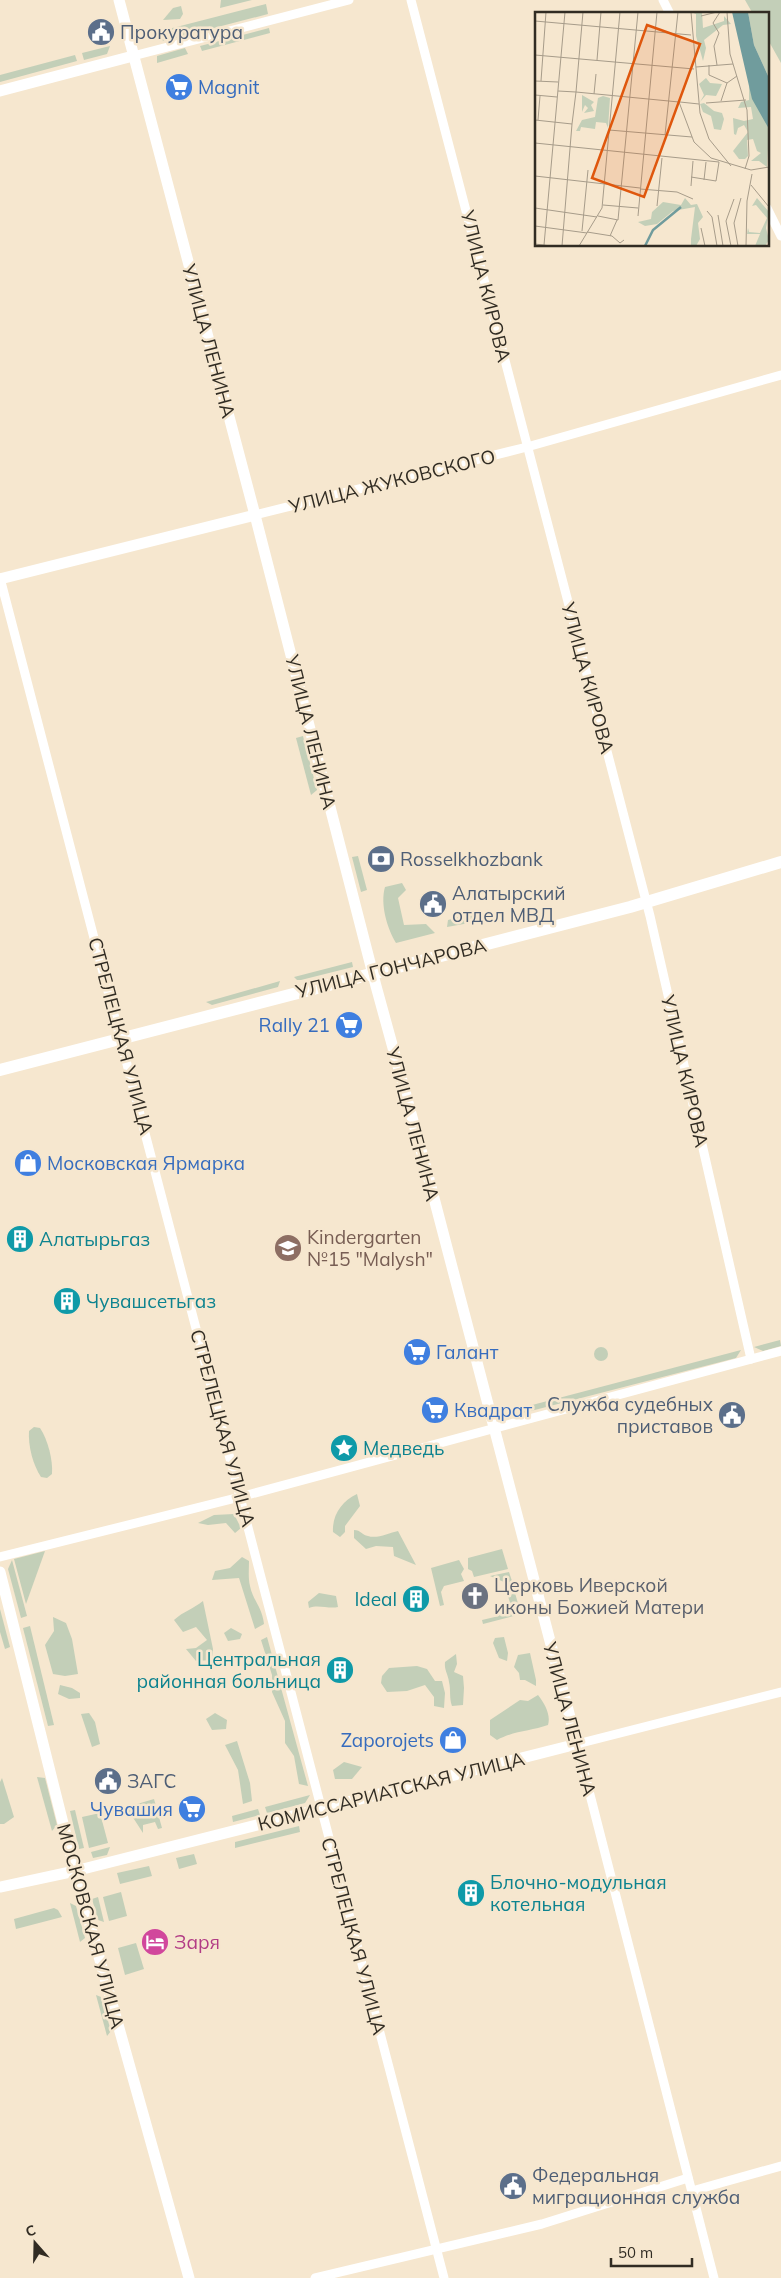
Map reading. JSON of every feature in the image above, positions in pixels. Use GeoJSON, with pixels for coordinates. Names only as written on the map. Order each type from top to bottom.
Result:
{"type":"FeatureCollection","features":[{"type":"Feature","properties":{"kind":"main road","name":"УЛИЦА ГОНЧАРОВА"},"geometry":{"type":"LineString","coordinates":[[0,1070],[646,903],[781,862]]}},
{"type":"Feature","properties":{"kind":"street","name":"УЛИЦА ЛЕНИНА"},"geometry":{"type":"LineString","coordinates":[[119,0],[255,515],[372,973],[429,1179],[492,1428],[577,1744],[714,2278]]}},
{"type":"Feature","properties":{"kind":"street"},"geometry":{"type":"LineString","coordinates":[[0,91],[349,0]]}},
{"type":"Feature","properties":{"kind":"street","name":"УЛИЦА КИРОВА"},"geometry":{"type":"LineString","coordinates":[[412,0],[646,903],[751,1359]]}},
{"type":"Feature","properties":{"kind":"street"},"geometry":{"type":"LineString","coordinates":[[663,0],[669,12]]}},
{"type":"Feature","properties":{"kind":"street"},"geometry":{"type":"LineString","coordinates":[[768,210],[781,236]]}},
{"type":"Feature","properties":{"kind":"street","name":"УЛИЦА ЖУКОВСКОГО"},"geometry":{"type":"LineString","coordinates":[[0,579],[527,447],[781,375]]}},
{"type":"Feature","properties":{"kind":"street","name":"СТРЕЛЕЦКАЯ УЛИЦА"},"geometry":{"type":"LineString","coordinates":[[0,579],[122,1038],[320,1808],[444,2278]]}},
{"type":"Feature","properties":{"kind":"street"},"geometry":{"type":"LineString","coordinates":[[0,1557],[240,1497],[781,1351]]}},
{"type":"Feature","properties":{"kind":"street","name":"МОСКОВСКАЯ УЛИЦА"},"geometry":{"type":"LineString","coordinates":[[0,1572],[75,1871],[189,2278]]}},
{"type":"Feature","properties":{"kind":"street","name":"КОМИССАРИАТСКАЯ УЛИЦА"},"geometry":{"type":"LineString","coordinates":[[0,1887],[75,1871],[781,1692]]}},
{"type":"Feature","properties":{"kind":"street"},"geometry":{"type":"LineString","coordinates":[[692,2191],[781,2166]]}},
{"type":"Feature","properties":{"kind":"street"},"geometry":{"type":"LineString","coordinates":[[315,2278],[542,2224],[688,2178]]}},
{"type":"Feature","properties":{"kind":"green space"},"geometry":{"type":"Polygon","coordinates":[[[221,0],[252,0],[220,8],[221,0]]]}},
{"type":"Feature","properties":{"kind":"green space"},"geometry":{"type":"Polygon","coordinates":[[[745,0],[781,0],[781,63],[768,40],[768,12],[752,12],[745,0]]]}},
{"type":"Feature","properties":{"kind":"green space"},"geometry":{"type":"Polygon","coordinates":[[[266,4],[268,14],[164,41],[159,39],[157,32],[266,4]]]}},
{"type":"Feature","properties":{"kind":"green space"},"geometry":{"type":"Polygon","coordinates":[[[181,6],[183,14],[180,19],[163,20],[173,8],[181,6]]]}},
{"type":"Feature","properties":{"kind":"green space"},"geometry":{"type":"Polygon","coordinates":[[[269,28],[270,33],[202,51],[200,46],[269,28]]]}},
{"type":"Feature","properties":{"kind":"green space"},"geometry":{"type":"Polygon","coordinates":[[[110,46],[107,54],[84,60],[82,53],[110,46]]]}},
{"type":"Feature","properties":{"kind":"green space"},"geometry":{"type":"Polygon","coordinates":[[[185,48],[188,54],[157,63],[157,56],[185,48]]]}},
{"type":"Feature","properties":{"kind":"green space"},"geometry":{"type":"Polygon","coordinates":[[[75,55],[77,61],[0,82],[0,75],[75,55]]]}},
{"type":"Feature","properties":{"kind":"green space"},"geometry":{"type":"Polygon","coordinates":[[[303,736],[317,790],[311,795],[296,738],[303,736]]]}},
{"type":"Feature","properties":{"kind":"green space"},"geometry":{"type":"Polygon","coordinates":[[[358,856],[367,890],[361,892],[352,857],[358,856]]]}},
{"type":"Feature","properties":{"kind":"green space"},"geometry":{"type":"Polygon","coordinates":[[[402,883],[406,890],[398,898],[404,925],[426,924],[435,933],[396,943],[385,916],[383,901],[385,887],[402,883]]]}},
{"type":"Feature","properties":{"kind":"green space"},"geometry":{"type":"Polygon","coordinates":[[[470,914],[475,916],[475,922],[447,927],[448,920],[470,914]]]}},
{"type":"Feature","properties":{"kind":"green space"},"geometry":{"type":"Polygon","coordinates":[[[352,962],[353,967],[301,980],[297,980],[294,977],[352,962]]]}},
{"type":"Feature","properties":{"kind":"green space"},"geometry":{"type":"Polygon","coordinates":[[[280,981],[278,987],[212,1005],[206,1002],[280,981]]]}},
{"type":"Feature","properties":{"kind":"green space"},"geometry":{"type":"Polygon","coordinates":[[[780,1340],[781,1346],[763,1351],[754,1347],[780,1340]]]}},
{"type":"Feature","properties":{"kind":"green space"},"geometry":{"type":"Polygon","coordinates":[[[598,1347],[604,1347],[608,1354],[604,1361],[598,1361],[594,1357],[594,1351],[598,1347]]]}},
{"type":"Feature","properties":{"kind":"green space"},"geometry":{"type":"Polygon","coordinates":[[[741,1350],[736,1358],[523,1413],[517,1409],[741,1350]]]}},
{"type":"Feature","properties":{"kind":"green space"},"geometry":{"type":"Polygon","coordinates":[[[34,1427],[40,1428],[49,1450],[52,1474],[47,1478],[41,1477],[32,1455],[29,1431],[34,1427]]]}},
{"type":"Feature","properties":{"kind":"green space"},"geometry":{"type":"Polygon","coordinates":[[[357,1494],[360,1506],[345,1526],[345,1532],[340,1537],[333,1532],[336,1514],[347,1500],[357,1494]]]}},
{"type":"Feature","properties":{"kind":"green space"},"geometry":{"type":"Polygon","coordinates":[[[234,1514],[241,1528],[235,1533],[226,1523],[208,1525],[198,1523],[214,1515],[234,1514]]]}},
{"type":"Feature","properties":{"kind":"green space"},"geometry":{"type":"Polygon","coordinates":[[[354,1530],[372,1537],[398,1531],[416,1565],[394,1556],[393,1547],[376,1546],[366,1549],[354,1538],[354,1530]]]}},
{"type":"Feature","properties":{"kind":"green space"},"geometry":{"type":"Polygon","coordinates":[[[502,1549],[508,1569],[474,1577],[472,1571],[468,1569],[468,1558],[502,1549]]]}},
{"type":"Feature","properties":{"kind":"green space"},"geometry":{"type":"Polygon","coordinates":[[[45,1551],[26,1604],[14,1559],[45,1551]]]}},
{"type":"Feature","properties":{"kind":"green space"},"geometry":{"type":"Polygon","coordinates":[[[242,1557],[249,1561],[250,1586],[263,1618],[264,1624],[255,1629],[239,1578],[212,1580],[215,1571],[230,1568],[242,1557]]]}},
{"type":"Feature","properties":{"kind":"green space"},"geometry":{"type":"Polygon","coordinates":[[[12,1560],[27,1616],[21,1618],[8,1569],[12,1560]]]}},
{"type":"Feature","properties":{"kind":"green space"},"geometry":{"type":"Polygon","coordinates":[[[459,1560],[464,1569],[461,1574],[464,1581],[444,1586],[441,1592],[444,1605],[440,1606],[431,1568],[459,1560]]]}},
{"type":"Feature","properties":{"kind":"green space"},"geometry":{"type":"Polygon","coordinates":[[[509,1572],[514,1587],[505,1589],[504,1582],[490,1576],[509,1572]]]}},
{"type":"Feature","properties":{"kind":"green space"},"geometry":{"type":"Polygon","coordinates":[[[319,1593],[336,1596],[338,1607],[316,1606],[309,1608],[308,1602],[319,1593]]]}},
{"type":"Feature","properties":{"kind":"green space"},"geometry":{"type":"Polygon","coordinates":[[[515,1593],[521,1614],[483,1624],[482,1620],[499,1616],[510,1603],[508,1596],[515,1593]]]}},
{"type":"Feature","properties":{"kind":"green space"},"geometry":{"type":"Polygon","coordinates":[[[203,1601],[213,1649],[212,1660],[196,1661],[186,1649],[196,1648],[207,1640],[196,1627],[183,1632],[174,1620],[203,1601]]]}},
{"type":"Feature","properties":{"kind":"green space"},"geometry":{"type":"Polygon","coordinates":[[[0,1609],[10,1647],[5,1649],[0,1632],[0,1609]]]}},
{"type":"Feature","properties":{"kind":"green space"},"geometry":{"type":"Polygon","coordinates":[[[53,1617],[66,1623],[72,1639],[78,1674],[65,1676],[53,1674],[45,1645],[54,1631],[53,1617]]]}},
{"type":"Feature","properties":{"kind":"green space"},"geometry":{"type":"Polygon","coordinates":[[[30,1626],[54,1725],[48,1726],[23,1628],[30,1626]]]}},
{"type":"Feature","properties":{"kind":"green space"},"geometry":{"type":"Polygon","coordinates":[[[231,1628],[242,1634],[240,1639],[228,1641],[224,1633],[231,1628]]]}},
{"type":"Feature","properties":{"kind":"green space"},"geometry":{"type":"Polygon","coordinates":[[[267,1637],[308,1786],[299,1784],[294,1756],[285,1743],[285,1721],[272,1692],[272,1675],[261,1640],[267,1637]]]}},
{"type":"Feature","properties":{"kind":"green space"},"geometry":{"type":"Polygon","coordinates":[[[504,1637],[508,1653],[507,1661],[499,1658],[493,1643],[495,1638],[504,1637]]]}},
{"type":"Feature","properties":{"kind":"green space"},"geometry":{"type":"Polygon","coordinates":[[[530,1653],[536,1686],[525,1680],[520,1680],[519,1673],[514,1667],[518,1655],[530,1653]]]}},
{"type":"Feature","properties":{"kind":"green space"},"geometry":{"type":"Polygon","coordinates":[[[456,1654],[457,1664],[454,1672],[463,1676],[463,1705],[452,1706],[445,1662],[456,1654]]]}},
{"type":"Feature","properties":{"kind":"green space"},"geometry":{"type":"Polygon","coordinates":[[[417,1666],[427,1669],[435,1681],[442,1681],[445,1693],[444,1708],[434,1706],[434,1697],[425,1685],[407,1691],[387,1692],[381,1683],[382,1676],[389,1668],[417,1666]]]}},
{"type":"Feature","properties":{"kind":"green space"},"geometry":{"type":"Polygon","coordinates":[[[60,1685],[72,1688],[80,1693],[80,1698],[69,1699],[58,1694],[60,1685]]]}},
{"type":"Feature","properties":{"kind":"green space"},"geometry":{"type":"Polygon","coordinates":[[[538,1695],[547,1710],[549,1717],[548,1725],[497,1740],[490,1735],[490,1720],[520,1700],[528,1701],[538,1695]]]}},
{"type":"Feature","properties":{"kind":"green space"},"geometry":{"type":"Polygon","coordinates":[[[89,1713],[95,1722],[100,1744],[92,1747],[81,1714],[89,1713]]]}},
{"type":"Feature","properties":{"kind":"green space"},"geometry":{"type":"Polygon","coordinates":[[[215,1713],[227,1720],[226,1729],[212,1730],[206,1719],[215,1713]]]}},
{"type":"Feature","properties":{"kind":"green space"},"geometry":{"type":"Polygon","coordinates":[[[237,1741],[250,1783],[252,1801],[243,1804],[238,1770],[225,1745],[237,1741]]]}},
{"type":"Feature","properties":{"kind":"green space"},"geometry":{"type":"Polygon","coordinates":[[[344,1762],[362,1767],[352,1779],[335,1779],[333,1770],[344,1762]]]}},
{"type":"Feature","properties":{"kind":"green space"},"geometry":{"type":"Polygon","coordinates":[[[37,1777],[45,1778],[57,1825],[52,1831],[37,1777]]]}},
{"type":"Feature","properties":{"kind":"green space"},"geometry":{"type":"Polygon","coordinates":[[[2,1778],[14,1817],[4,1824],[0,1824],[0,1782],[2,1778]]]}},
{"type":"Feature","properties":{"kind":"green space"},"geometry":{"type":"Polygon","coordinates":[[[310,1795],[305,1803],[267,1813],[265,1807],[310,1795]]]}},
{"type":"Feature","properties":{"kind":"green space"},"geometry":{"type":"Polygon","coordinates":[[[154,1799],[162,1828],[158,1829],[155,1822],[143,1825],[143,1833],[132,1816],[117,1810],[154,1799]]]}},
{"type":"Feature","properties":{"kind":"green space"},"geometry":{"type":"Polygon","coordinates":[[[258,1809],[260,1815],[233,1822],[232,1816],[258,1809]]]}},
{"type":"Feature","properties":{"kind":"green space"},"geometry":{"type":"Polygon","coordinates":[[[75,1810],[84,1848],[79,1849],[70,1811],[75,1810]]]}},
{"type":"Feature","properties":{"kind":"green space"},"geometry":{"type":"Polygon","coordinates":[[[100,1813],[108,1843],[89,1848],[82,1817],[100,1813]]]}},
{"type":"Feature","properties":{"kind":"green space"},"geometry":{"type":"Polygon","coordinates":[[[299,1826],[300,1832],[235,1848],[235,1842],[299,1826]]]}},
{"type":"Feature","properties":{"kind":"green space"},"geometry":{"type":"Polygon","coordinates":[[[110,1847],[107,1855],[93,1858],[91,1852],[110,1847]]]}},
{"type":"Feature","properties":{"kind":"green space"},"geometry":{"type":"Polygon","coordinates":[[[194,1854],[197,1864],[179,1869],[176,1858],[194,1854]]]}},
{"type":"Feature","properties":{"kind":"green space"},"geometry":{"type":"Polygon","coordinates":[[[149,1866],[152,1876],[120,1884],[117,1873],[149,1866]]]}},
{"type":"Feature","properties":{"kind":"green space"},"geometry":{"type":"Polygon","coordinates":[[[121,1892],[127,1916],[109,1921],[103,1897],[121,1892]]]}},
{"type":"Feature","properties":{"kind":"green space"},"geometry":{"type":"Polygon","coordinates":[[[98,1897],[104,1922],[98,1920],[92,1899],[98,1897]]]}},
{"type":"Feature","properties":{"kind":"green space"},"geometry":{"type":"Polygon","coordinates":[[[70,1903],[76,1906],[85,1938],[80,1942],[70,1903]]]}},
{"type":"Feature","properties":{"kind":"green space"},"geometry":{"type":"Polygon","coordinates":[[[54,1908],[58,1910],[62,1917],[16,1929],[14,1919],[54,1908]]]}},
{"type":"Feature","properties":{"kind":"green space"},"geometry":{"type":"Polygon","coordinates":[[[136,1943],[144,1969],[125,1975],[118,1948],[136,1943]]]}},
{"type":"Feature","properties":{"kind":"green space"},"geometry":{"type":"Polygon","coordinates":[[[96,1995],[101,1997],[111,2031],[107,2036],[96,1995]]]}},
{"type":"Feature","properties":{"kind":"place","name":"Прокуратура"},"geometry":{"type":"Point","coordinates":[101,32]}},
{"type":"Feature","properties":{"kind":"place","name":"Magnit"},"geometry":{"type":"Point","coordinates":[179,87]}},
{"type":"Feature","properties":{"kind":"place","name":"Rosselkhozbank"},"geometry":{"type":"Point","coordinates":[381,859]}},
{"type":"Feature","properties":{"kind":"place","name":"Алатырский отдел МВД"},"geometry":{"type":"Point","coordinates":[433,904]}},
{"type":"Feature","properties":{"kind":"place","name":"Rally 21"},"geometry":{"type":"Point","coordinates":[349,1025]}},
{"type":"Feature","properties":{"kind":"place","name":"Московская Ярмарка"},"geometry":{"type":"Point","coordinates":[28,1163]}},
{"type":"Feature","properties":{"kind":"place","name":"Алатырьгаз"},"geometry":{"type":"Point","coordinates":[20,1239]}},
{"type":"Feature","properties":{"kind":"place","name":"Kindergarten №15 \"Malysh\""},"geometry":{"type":"Point","coordinates":[288,1248]}},
{"type":"Feature","properties":{"kind":"place","name":"Чувашсетьгаз"},"geometry":{"type":"Point","coordinates":[67,1301]}},
{"type":"Feature","properties":{"kind":"place","name":"Галант"},"geometry":{"type":"Point","coordinates":[417,1352]}},
{"type":"Feature","properties":{"kind":"place","name":"Квадрат"},"geometry":{"type":"Point","coordinates":[435,1410]}},
{"type":"Feature","properties":{"kind":"place","name":"Служба судебных приставов"},"geometry":{"type":"Point","coordinates":[732,1415]}},
{"type":"Feature","properties":{"kind":"place","name":"Медведь"},"geometry":{"type":"Point","coordinates":[344,1448]}},
{"type":"Feature","properties":{"kind":"place","name":"Церковь Иверской иконы Божией Матери"},"geometry":{"type":"Point","coordinates":[475,1596]}},
{"type":"Feature","properties":{"kind":"place","name":"Ideal"},"geometry":{"type":"Point","coordinates":[416,1599]}},
{"type":"Feature","properties":{"kind":"place","name":"Центральная районная больница"},"geometry":{"type":"Point","coordinates":[340,1670]}},
{"type":"Feature","properties":{"kind":"place","name":"Zaporojets"},"geometry":{"type":"Point","coordinates":[453,1740]}},
{"type":"Feature","properties":{"kind":"place","name":"ЗАГС"},"geometry":{"type":"Point","coordinates":[108,1781]}},
{"type":"Feature","properties":{"kind":"place","name":"Чувашия"},"geometry":{"type":"Point","coordinates":[192,1809]}},
{"type":"Feature","properties":{"kind":"place","name":"Блочно-модульная котельная"},"geometry":{"type":"Point","coordinates":[471,1893]}},
{"type":"Feature","properties":{"kind":"place","name":"Заря"},"geometry":{"type":"Point","coordinates":[155,1942]}},
{"type":"Feature","properties":{"kind":"place","name":"Федеральная миграционная служба"},"geometry":{"type":"Point","coordinates":[513,2186]}}]}
